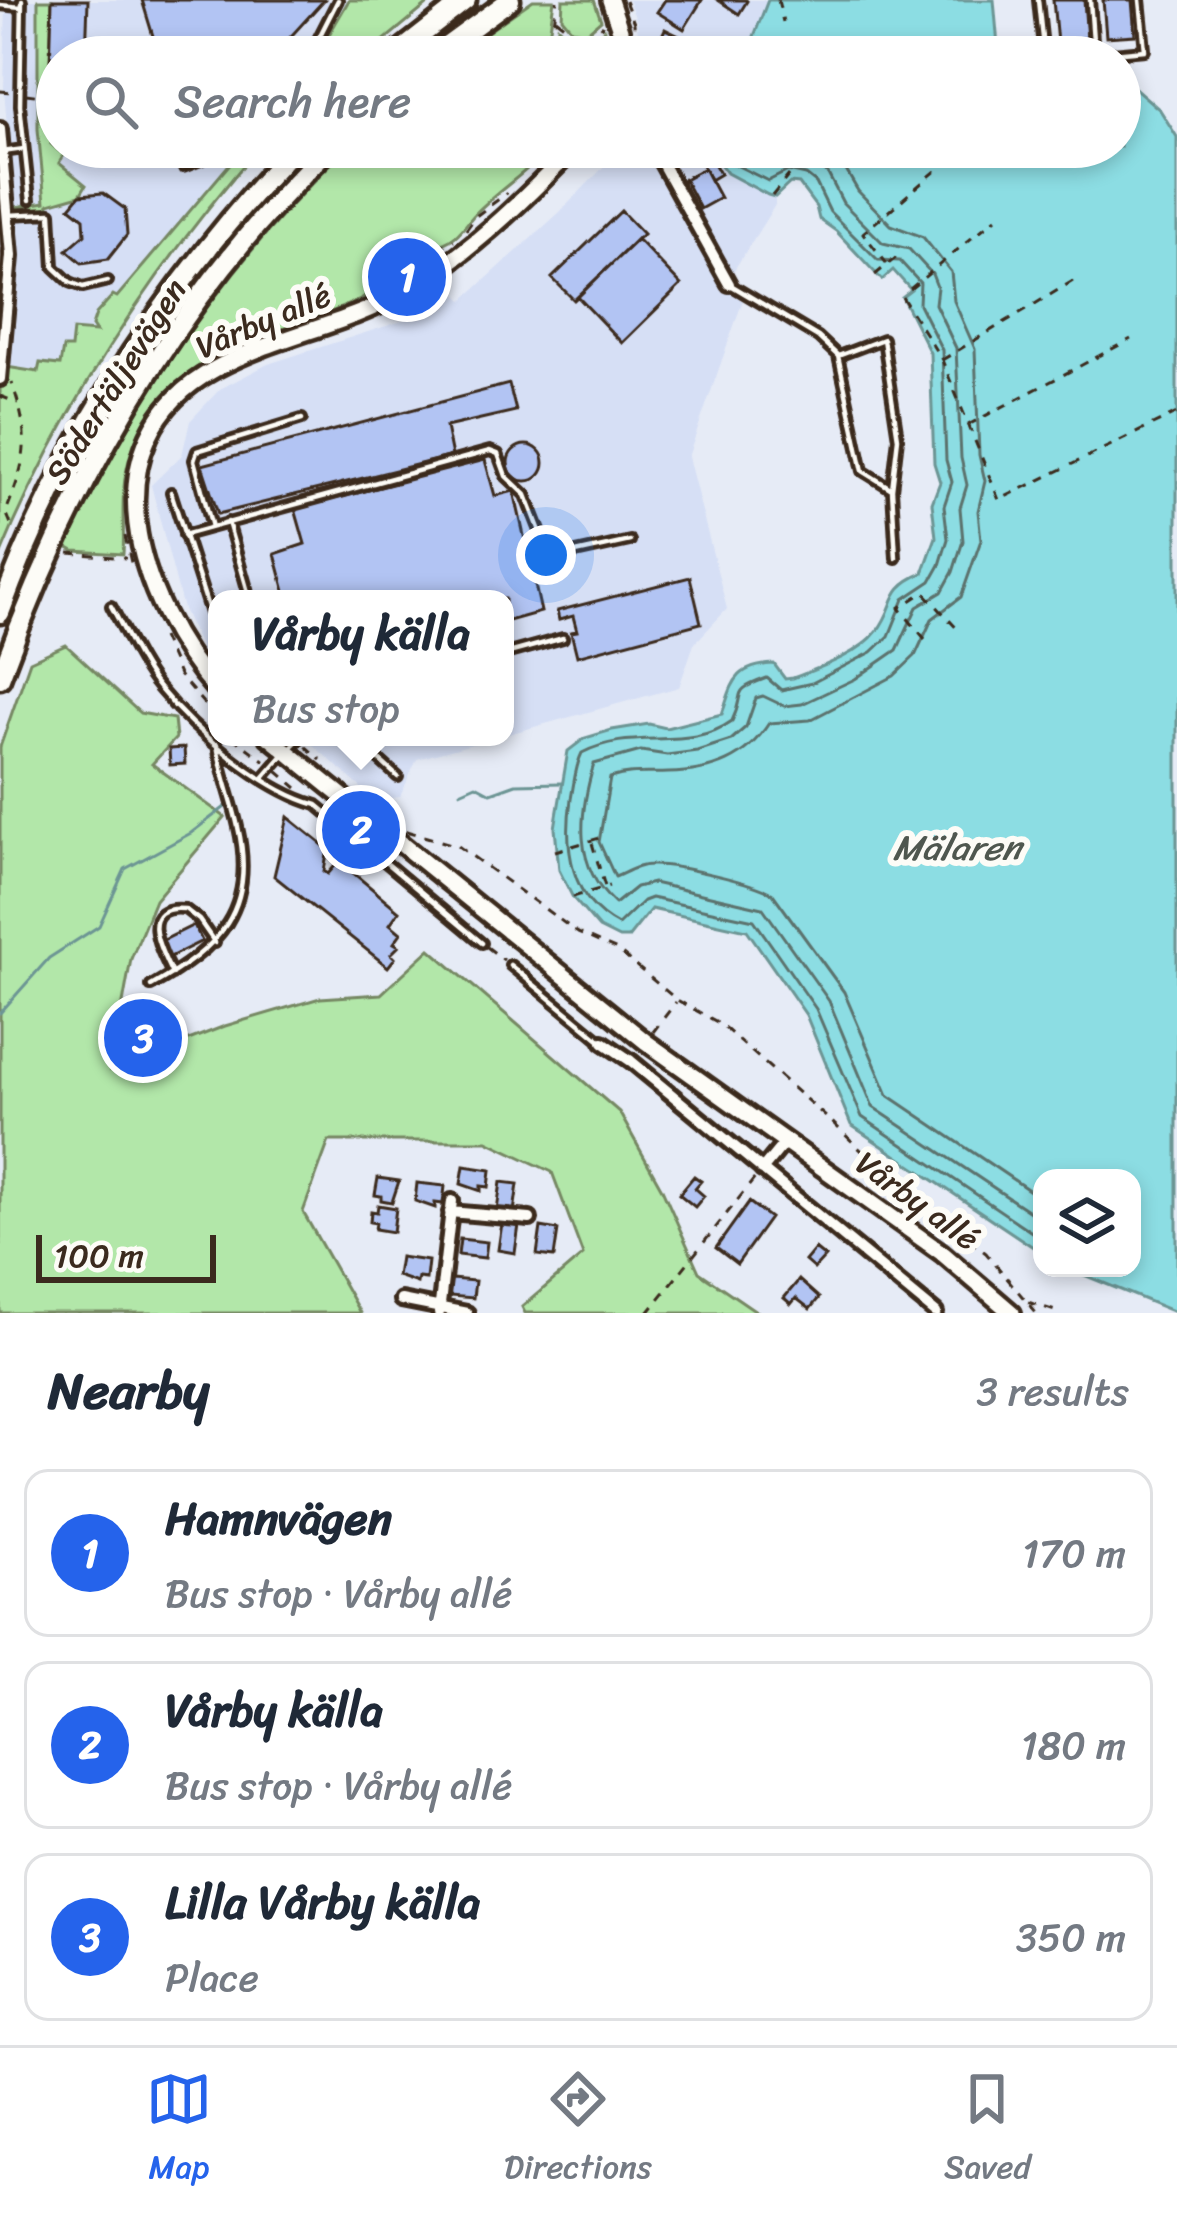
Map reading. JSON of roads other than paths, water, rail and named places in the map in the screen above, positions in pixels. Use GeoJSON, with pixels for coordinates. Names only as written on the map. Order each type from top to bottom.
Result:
{"type":"FeatureCollection","features":[{"type":"Feature","properties":{"kind":"highway"},"geometry":{"type":"LineString","coordinates":[[420,36],[466,0]]}},
{"type":"Feature","properties":{"kind":"highway"},"geometry":{"type":"LineString","coordinates":[[461,36],[510,0]]}},
{"type":"Feature","properties":{"kind":"highway","name":"Södertäljevägen"},"geometry":{"type":"LineString","coordinates":[[0,613],[64,472],[114,381],[198,259],[277,168]]}},
{"type":"Feature","properties":{"kind":"highway","name":"Södertäljevägen"},"geometry":{"type":"LineString","coordinates":[[0,678],[70,508],[136,390],[228,261],[311,168]]}},
{"type":"Feature","properties":{"kind":"street"},"geometry":{"type":"LineString","coordinates":[[608,7],[620,36]]}},
{"type":"Feature","properties":{"kind":"street"},"geometry":{"type":"LineString","coordinates":[[0,129],[11,256],[0,379]]}},
{"type":"Feature","properties":{"kind":"street","name":"Vårby allé"},"geometry":{"type":"LineString","coordinates":[[208,679],[188,653],[157,594],[140,544],[135,479],[141,452],[157,420],[177,395],[215,369],[363,312],[426,278],[501,218],[552,168]]}},
{"type":"Feature","properties":{"kind":"street"},"geometry":{"type":"LineString","coordinates":[[665,168],[729,284]]}},
{"type":"Feature","properties":{"kind":"street","name":"Vårby allé"},"geometry":{"type":"LineString","coordinates":[[300,746],[646,1042],[959,1266],[1012,1313]]}},
{"type":"Feature","properties":{"kind":"street"},"geometry":{"type":"LineString","coordinates":[[603,1042],[631,1060],[936,1313]]}},
{"type":"Feature","properties":{"kind":"street"},"geometry":{"type":"LineString","coordinates":[[762,1170],[784,1142]]}},
{"type":"Feature","properties":{"kind":"street"},"geometry":{"type":"LineString","coordinates":[[439,1310],[451,1206],[530,1219]]}},
{"type":"Feature","properties":{"kind":"street"},"geometry":{"type":"LineString","coordinates":[[401,1300],[467,1313]]}},
{"type":"Feature","properties":{"kind":"lane"},"geometry":{"type":"LineString","coordinates":[[320,36],[338,0]]}},
{"type":"Feature","properties":{"kind":"lane"},"geometry":{"type":"LineString","coordinates":[[1039,0],[1042,36]]}},
{"type":"Feature","properties":{"kind":"lane"},"geometry":{"type":"LineString","coordinates":[[1090,0],[1093,36]]}},
{"type":"Feature","properties":{"kind":"lane"},"geometry":{"type":"LineString","coordinates":[[1141,0],[1145,50],[1141,50]]}},
{"type":"Feature","properties":{"kind":"lane"},"geometry":{"type":"LineString","coordinates":[[0,5],[21,3],[20,105],[30,200]]}},
{"type":"Feature","properties":{"kind":"lane"},"geometry":{"type":"LineString","coordinates":[[2,152],[24,149]]}},
{"type":"Feature","properties":{"kind":"lane"},"geometry":{"type":"LineString","coordinates":[[8,215],[51,213],[58,274],[83,286],[108,281]]}},
{"type":"Feature","properties":{"kind":"lane"},"geometry":{"type":"LineString","coordinates":[[729,284],[818,337],[838,356],[863,471],[892,490]]}},
{"type":"Feature","properties":{"kind":"lane"},"geometry":{"type":"LineString","coordinates":[[838,356],[883,339],[898,438],[892,490],[896,558]]}},
{"type":"Feature","properties":{"kind":"lane"},"geometry":{"type":"LineString","coordinates":[[212,527],[194,460],[197,451],[302,419]]}},
{"type":"Feature","properties":{"kind":"lane"},"geometry":{"type":"LineString","coordinates":[[184,535],[493,452],[500,457],[506,476],[526,495],[543,544],[551,553],[562,556],[630,542]]}},
{"type":"Feature","properties":{"kind":"lane"},"geometry":{"type":"LineString","coordinates":[[171,492],[208,608]]}},
{"type":"Feature","properties":{"kind":"lane"},"geometry":{"type":"LineString","coordinates":[[228,522],[247,590]]}},
{"type":"Feature","properties":{"kind":"lane"},"geometry":{"type":"LineString","coordinates":[[111,606],[158,687],[208,735]]}},
{"type":"Feature","properties":{"kind":"lane"},"geometry":{"type":"LineString","coordinates":[[514,652],[563,638]]}},
{"type":"Feature","properties":{"kind":"lane"},"geometry":{"type":"LineString","coordinates":[[151,986],[215,943],[241,894],[245,865],[217,746]]}},
{"type":"Feature","properties":{"kind":"lane"},"geometry":{"type":"LineString","coordinates":[[220,746],[286,796],[317,805],[482,943]]}},
{"type":"Feature","properties":{"kind":"lane"},"geometry":{"type":"LineString","coordinates":[[262,778],[293,746]]}},
{"type":"Feature","properties":{"kind":"lane"},"geometry":{"type":"LineString","coordinates":[[364,746],[398,777]]}},
{"type":"Feature","properties":{"kind":"lane"},"geometry":{"type":"LineString","coordinates":[[172,974],[154,936],[154,923],[163,913],[185,909],[215,943]]}},
{"type":"Feature","properties":{"kind":"lane"},"geometry":{"type":"LineString","coordinates":[[510,965],[603,1042]]}},
{"type":"Feature","properties":{"kind":"water"},"geometry":{"type":"Polygon","coordinates":[[[768,0],[994,0],[997,36],[754,36],[768,0]]]}},
{"type":"Feature","properties":{"kind":"water","name":"Mälaren"},"geometry":{"type":"Polygon","coordinates":[[[1141,93],[1160,110],[1177,137],[1177,1313],[1089,1277],[1141,1277],[1141,1169],[1033,1169],[1033,1247],[851,1125],[806,1015],[747,930],[651,909],[628,938],[619,938],[599,928],[573,898],[559,870],[555,828],[568,751],[585,738],[612,730],[649,724],[666,728],[722,714],[737,678],[750,668],[774,664],[785,679],[793,678],[850,653],[877,631],[897,591],[923,573],[936,537],[932,503],[940,482],[934,463],[930,353],[902,297],[911,290],[893,270],[882,280],[819,219],[799,184],[790,183],[775,197],[723,168],[1141,168],[1141,93]]]}},
{"type":"Feature","properties":{"kind":"waterway"},"geometry":{"type":"LineString","coordinates":[[460,792],[476,785],[491,793],[516,784],[562,783]]}},
{"type":"Feature","properties":{"kind":"waterway"},"geometry":{"type":"LineString","coordinates":[[0,1013],[49,958],[99,926],[125,869],[191,833],[229,804]]}},
{"type":"Feature","properties":{"kind":"place","name":"Hamnvägen"},"geometry":{"type":"Point","coordinates":[407,277]}},
{"type":"Feature","properties":{"kind":"place","name":"Vårby källa"},"geometry":{"type":"Point","coordinates":[361,830]}},
{"type":"Feature","properties":{"kind":"place","name":"Lilla Vårby källa"},"geometry":{"type":"Point","coordinates":[143,1038]}}]}
